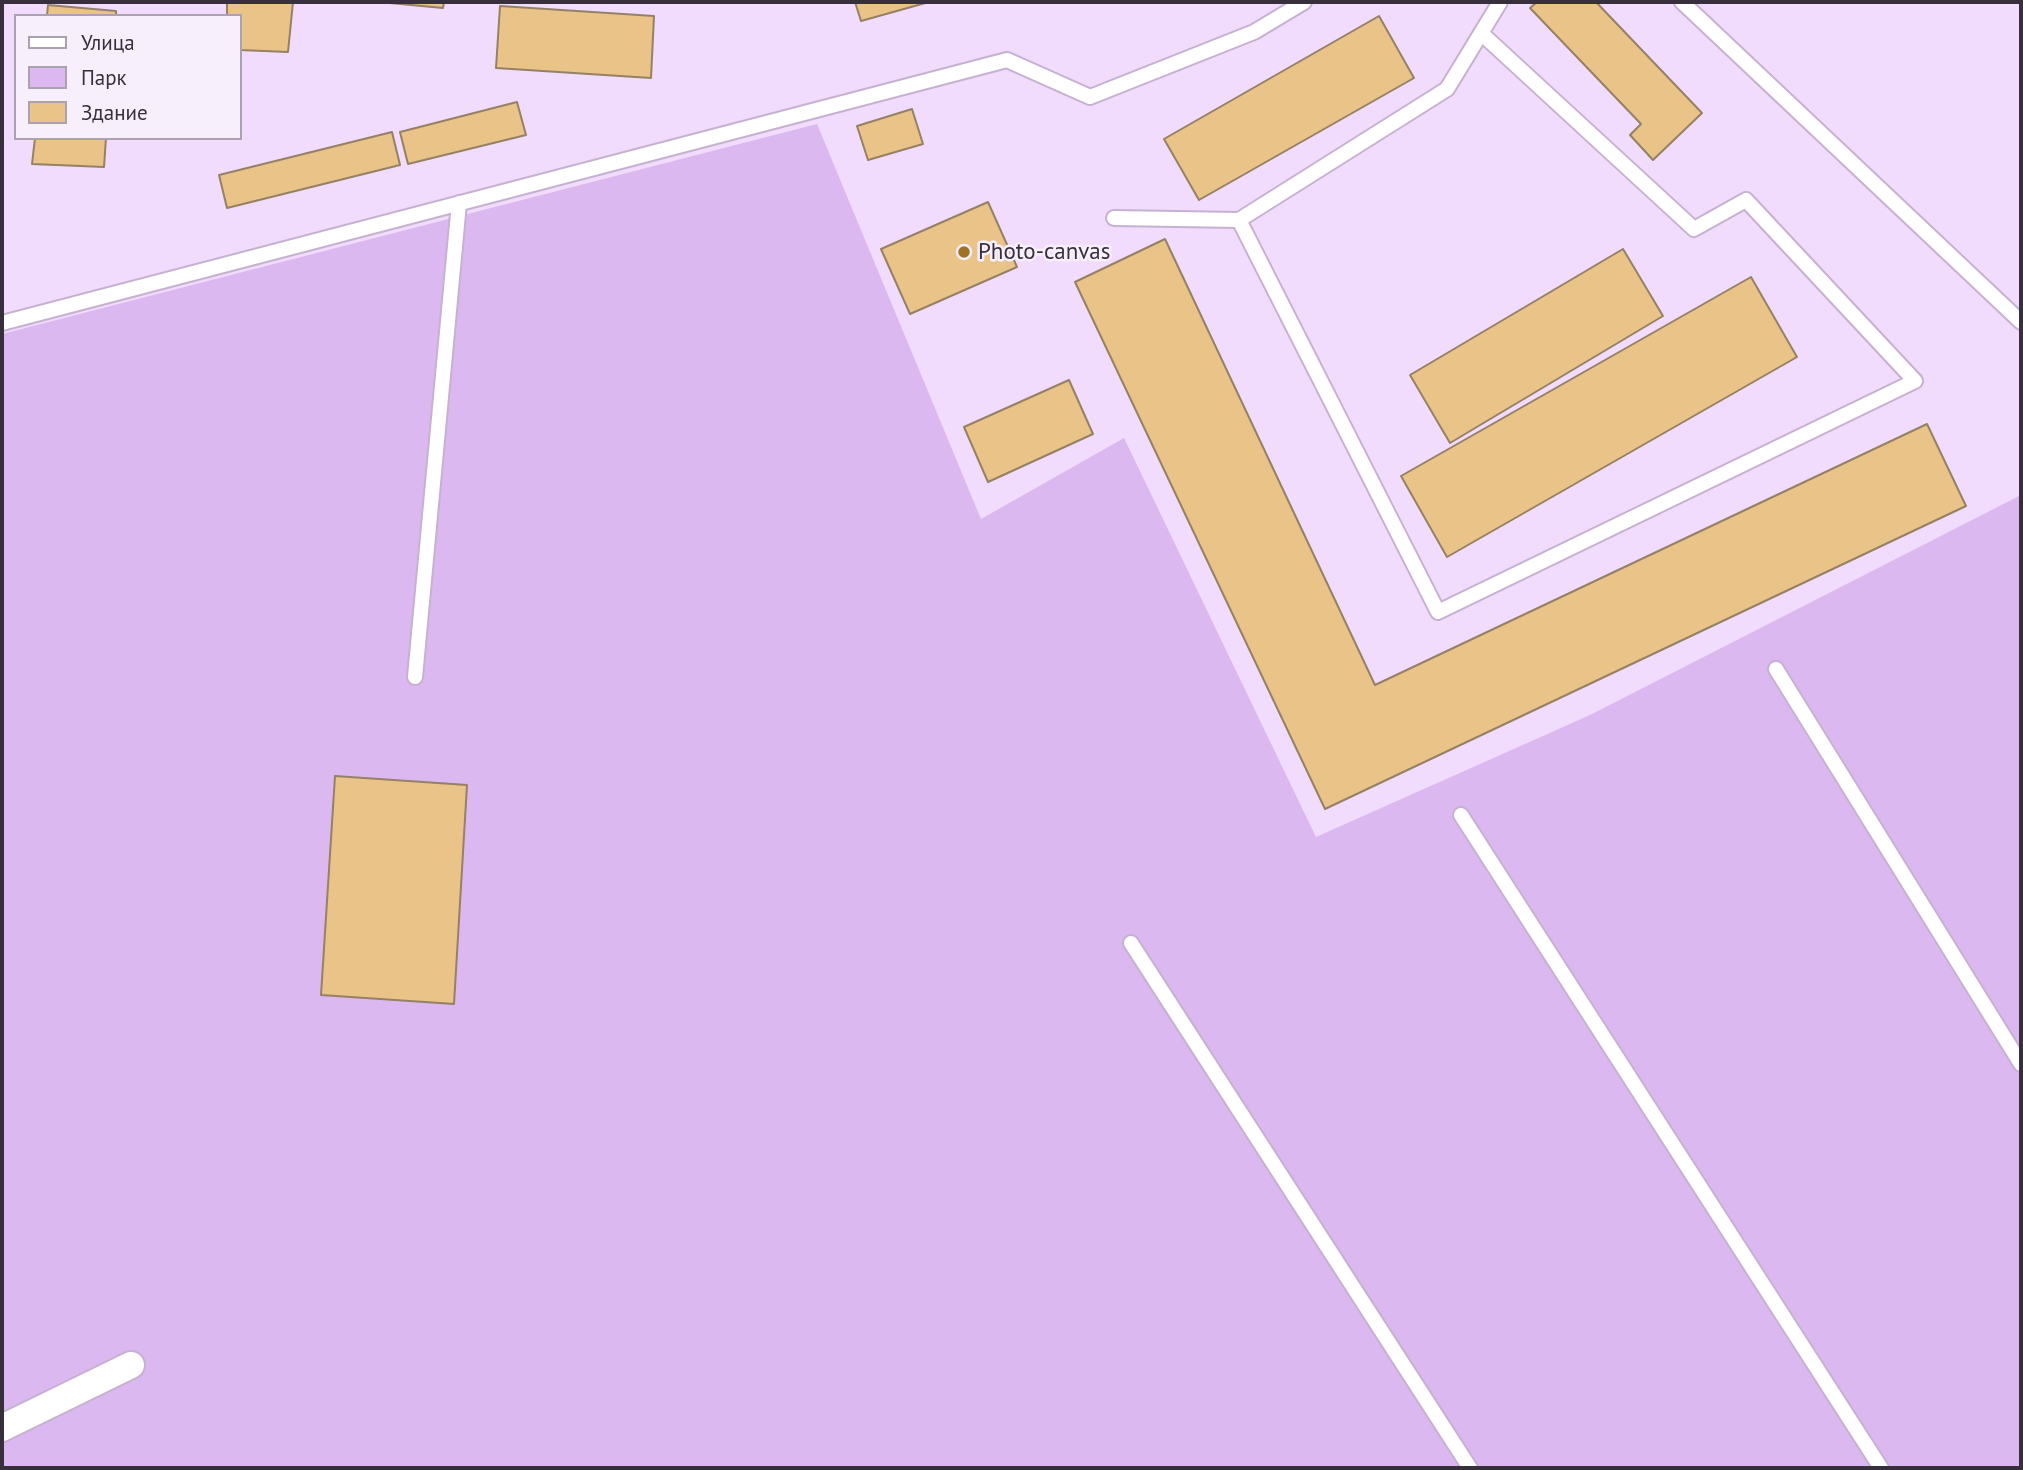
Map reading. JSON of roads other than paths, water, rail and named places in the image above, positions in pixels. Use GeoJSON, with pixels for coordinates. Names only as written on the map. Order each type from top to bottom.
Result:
{"type":"FeatureCollection","features":[{"type":"Feature","properties":{"kind":"street"},"geometry":{"type":"LineString","coordinates":[[2,1428],[131,1365]]}},
{"type":"Feature","properties":{"kind":"lane"},"geometry":{"type":"LineString","coordinates":[[2,323],[1007,60],[1090,97],[1254,32],[1304,2]]}},
{"type":"Feature","properties":{"kind":"lane"},"geometry":{"type":"LineString","coordinates":[[1114,218],[1239,220],[1447,89],[1500,2]]}},
{"type":"Feature","properties":{"kind":"lane"},"geometry":{"type":"LineString","coordinates":[[1682,2],[2021,322]]}},
{"type":"Feature","properties":{"kind":"lane"},"geometry":{"type":"LineString","coordinates":[[1239,220],[1438,611],[1915,382],[1746,200],[1694,229],[1481,33]]}},
{"type":"Feature","properties":{"kind":"lane"},"geometry":{"type":"LineString","coordinates":[[415,677],[458,203]]}},
{"type":"Feature","properties":{"kind":"lane"},"geometry":{"type":"LineString","coordinates":[[1776,669],[2021,1064]]}},
{"type":"Feature","properties":{"kind":"lane"},"geometry":{"type":"LineString","coordinates":[[1461,815],[1881,1468]]}},
{"type":"Feature","properties":{"kind":"lane"},"geometry":{"type":"LineString","coordinates":[[1131,943],[1470,1468]]}},
{"type":"Feature","properties":{"kind":"place","name":"Photo-canvas"},"geometry":{"type":"Point","coordinates":[964,252]}}]}
